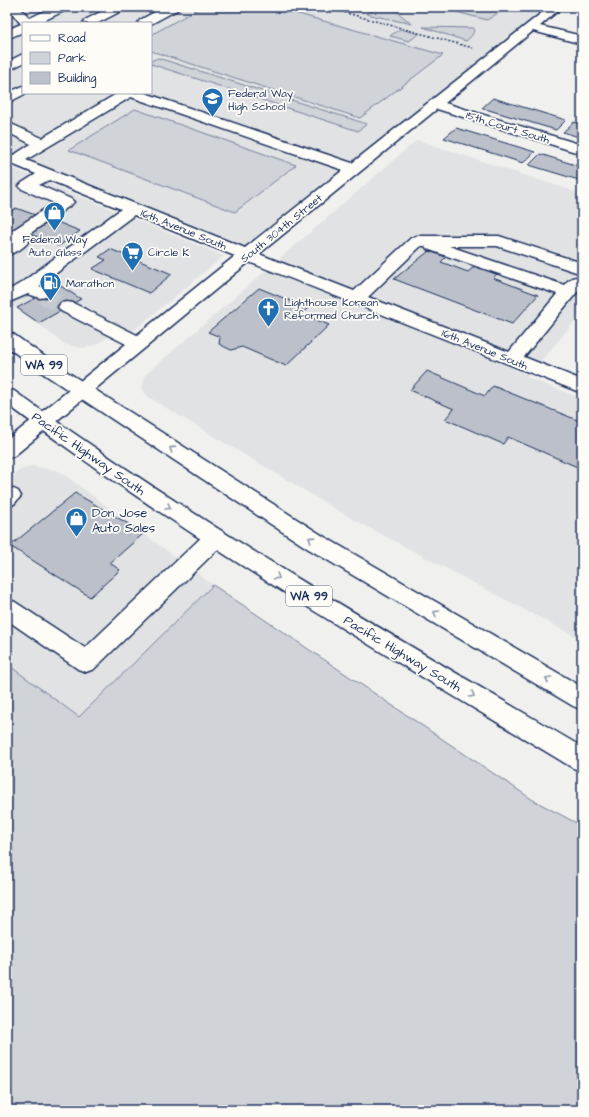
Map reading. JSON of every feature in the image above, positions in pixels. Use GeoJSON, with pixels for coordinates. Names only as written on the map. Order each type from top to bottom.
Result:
{"type":"FeatureCollection","features":[{"type":"Feature","properties":{"kind":"street"},"geometry":{"type":"LineString","coordinates":[[13,7],[28,22]]}},
{"type":"Feature","properties":{"kind":"street"},"geometry":{"type":"LineString","coordinates":[[31,22],[62,7]]}},
{"type":"Feature","properties":{"kind":"street"},"geometry":{"type":"LineString","coordinates":[[91,22],[119,7]]}},
{"type":"Feature","properties":{"kind":"street"},"geometry":{"type":"LineString","coordinates":[[146,22],[173,7]]}},
{"type":"Feature","properties":{"kind":"street","name":"South 304th Street"},"geometry":{"type":"LineString","coordinates":[[7,451],[138,343],[556,7]]}},
{"type":"Feature","properties":{"kind":"street"},"geometry":{"type":"LineString","coordinates":[[7,34],[22,26]]}},
{"type":"Feature","properties":{"kind":"street"},"geometry":{"type":"LineString","coordinates":[[531,27],[582,40]]}},
{"type":"Feature","properties":{"kind":"street"},"geometry":{"type":"LineString","coordinates":[[7,66],[22,58]]}},
{"type":"Feature","properties":{"kind":"street"},"geometry":{"type":"LineString","coordinates":[[7,99],[22,91]]}},
{"type":"Feature","properties":{"kind":"street"},"geometry":{"type":"LineString","coordinates":[[10,159],[42,144],[126,94]]}},
{"type":"Feature","properties":{"kind":"street"},"geometry":{"type":"LineString","coordinates":[[135,94],[354,169]]}},
{"type":"Feature","properties":{"kind":"street","name":"15th Court South"},"geometry":{"type":"LineString","coordinates":[[435,104],[582,150]]}},
{"type":"Feature","properties":{"kind":"street"},"geometry":{"type":"LineString","coordinates":[[7,126],[42,144]]}},
{"type":"Feature","properties":{"kind":"street","name":"16th Avenue South"},"geometry":{"type":"LineString","coordinates":[[10,159],[247,255],[582,387]]}},
{"type":"Feature","properties":{"kind":"street"},"geometry":{"type":"LineString","coordinates":[[7,250],[21,241],[13,237],[66,202],[27,186],[48,174]]}},
{"type":"Feature","properties":{"kind":"street"},"geometry":{"type":"LineString","coordinates":[[7,298],[34,291],[133,208]]}},
{"type":"Feature","properties":{"kind":"street"},"geometry":{"type":"LineString","coordinates":[[357,298],[417,241],[499,240],[582,269]]}},
{"type":"Feature","properties":{"kind":"street"},"geometry":{"type":"LineString","coordinates":[[417,241],[568,292]]}},
{"type":"Feature","properties":{"kind":"street"},"geometry":{"type":"LineString","coordinates":[[512,360],[582,275]]}},
{"type":"Feature","properties":{"kind":"street"},"geometry":{"type":"LineString","coordinates":[[67,307],[138,343]]}},
{"type":"Feature","properties":{"kind":"street","name":"WA 99"},"geometry":{"type":"LineString","coordinates":[[7,338],[81,390],[315,542],[582,699]]}},
{"type":"Feature","properties":{"kind":"street","name":"Pacific Highway South"},"geometry":{"type":"LineString","coordinates":[[7,395],[76,446],[215,538],[348,621],[582,760]]}},
{"type":"Feature","properties":{"kind":"street"},"geometry":{"type":"LineString","coordinates":[[7,494],[11,496],[7,499]]}},
{"type":"Feature","properties":{"kind":"street"},"geometry":{"type":"LineString","coordinates":[[7,608],[86,662],[215,538]]}},
{"type":"Feature","properties":{"kind":"path"},"geometry":{"type":"LineString","coordinates":[[325,7],[479,49]]}},
{"type":"Feature","properties":{"kind":"shaded area","name":"Federal Way High School"},"geometry":{"type":"Polygon","coordinates":[[[7,7],[556,7],[247,255],[7,158],[7,7]]]}},
{"type":"Feature","properties":{"kind":"shaded area"},"geometry":{"type":"Polygon","coordinates":[[[417,140],[582,194],[582,313],[527,377],[582,399],[582,640],[347,516],[150,398],[142,390],[145,375],[417,140]]]}},
{"type":"Feature","properties":{"kind":"shaded area"},"geometry":{"type":"Polygon","coordinates":[[[7,166],[224,256],[122,340],[110,336],[97,344],[84,348],[66,345],[7,301],[7,166]]]}},
{"type":"Feature","properties":{"kind":"shaded area"},"geometry":{"type":"Polygon","coordinates":[[[31,466],[59,471],[213,585],[79,717],[7,664],[7,480],[18,471],[31,466]]]}},
{"type":"Feature","properties":{"kind":"green space"},"geometry":{"type":"Polygon","coordinates":[[[201,7],[274,7],[443,55],[360,118],[152,51],[152,34],[201,7]]]}},
{"type":"Feature","properties":{"kind":"green space"},"geometry":{"type":"Polygon","coordinates":[[[380,7],[391,7],[412,24],[366,14],[380,7]]]}},
{"type":"Feature","properties":{"kind":"green space"},"geometry":{"type":"Polygon","coordinates":[[[437,7],[503,7],[498,13],[487,20],[437,7]]]}},
{"type":"Feature","properties":{"kind":"green space"},"geometry":{"type":"Polygon","coordinates":[[[423,27],[474,28],[472,35],[466,41],[423,27]]]}},
{"type":"Feature","properties":{"kind":"green space"},"geometry":{"type":"Polygon","coordinates":[[[400,29],[419,34],[409,41],[390,36],[400,29]]]}},
{"type":"Feature","properties":{"kind":"green space"},"geometry":{"type":"Polygon","coordinates":[[[158,58],[367,124],[358,131],[152,64],[152,61],[158,58]]]}},
{"type":"Feature","properties":{"kind":"green space"},"geometry":{"type":"Polygon","coordinates":[[[135,109],[296,165],[235,212],[69,150],[135,109]]]}},
{"type":"Feature","properties":{"kind":"green space"},"geometry":{"type":"Polygon","coordinates":[[[213,585],[533,800],[582,826],[582,1110],[7,1110],[7,664],[79,717],[213,585]]]}},
{"type":"Feature","properties":{"kind":"building"},"geometry":{"type":"Polygon","coordinates":[[[493,98],[566,120],[556,130],[482,108],[493,98]]]}},
{"type":"Feature","properties":{"kind":"building"},"geometry":{"type":"Polygon","coordinates":[[[574,122],[582,125],[582,138],[563,132],[574,122]]]}},
{"type":"Feature","properties":{"kind":"building"},"geometry":{"type":"Polygon","coordinates":[[[456,128],[535,152],[523,163],[444,138],[456,128]]]}},
{"type":"Feature","properties":{"kind":"building"},"geometry":{"type":"Polygon","coordinates":[[[540,154],[582,167],[582,181],[529,165],[540,154]]]}},
{"type":"Feature","properties":{"kind":"building"},"geometry":{"type":"Polygon","coordinates":[[[16,208],[38,216],[15,232],[7,228],[7,214],[16,208]]]}},
{"type":"Feature","properties":{"kind":"building","name":"Federal Way Auto Glass"},"geometry":{"type":"Polygon","coordinates":[[[52,220],[80,231],[59,246],[30,234],[52,220]]]}},
{"type":"Feature","properties":{"kind":"building","name":"Circle K"},"geometry":{"type":"Polygon","coordinates":[[[110,249],[172,274],[149,293],[92,269],[106,260],[99,257],[110,249]]]}},
{"type":"Feature","properties":{"kind":"building"},"geometry":{"type":"Polygon","coordinates":[[[429,251],[446,257],[441,262],[468,272],[475,266],[497,274],[493,278],[538,295],[512,324],[394,279],[429,251]]]}},
{"type":"Feature","properties":{"kind":"building","name":"Marathon"},"geometry":{"type":"Polygon","coordinates":[[[59,285],[81,299],[39,323],[17,308],[59,285]]]}},
{"type":"Feature","properties":{"kind":"building","name":"Lighthouse Korean Reformed Church"},"geometry":{"type":"Polygon","coordinates":[[[259,288],[308,308],[302,314],[329,325],[286,366],[242,347],[231,350],[219,344],[220,337],[208,332],[259,288]]]}},
{"type":"Feature","properties":{"kind":"building"},"geometry":{"type":"Polygon","coordinates":[[[427,371],[485,396],[493,386],[582,422],[582,469],[508,437],[503,444],[445,419],[454,409],[410,390],[427,371]]]}},
{"type":"Feature","properties":{"kind":"building","name":"Don Jose Auto Sales"},"geometry":{"type":"Polygon","coordinates":[[[75,493],[144,533],[110,563],[120,570],[90,597],[10,546],[75,493]]]}},
{"type":"Feature","properties":{"kind":"tunnel"},"geometry":{"type":"LineString","coordinates":[[42,295],[67,307]]}},
{"type":"Feature","properties":{"kind":"place","name":"Federal Way High School"},"geometry":{"type":"Point","coordinates":[212,118]}},
{"type":"Feature","properties":{"kind":"place","name":"Federal Way Auto Glass"},"geometry":{"type":"Point","coordinates":[55,232]}},
{"type":"Feature","properties":{"kind":"place","name":"Circle K"},"geometry":{"type":"Point","coordinates":[132,272]}},
{"type":"Feature","properties":{"kind":"place","name":"Marathon"},"geometry":{"type":"Point","coordinates":[50,302]}},
{"type":"Feature","properties":{"kind":"place","name":"Lighthouse Korean Reformed Church"},"geometry":{"type":"Point","coordinates":[269,328]}},
{"type":"Feature","properties":{"kind":"place","name":"Don Jose Auto Sales"},"geometry":{"type":"Point","coordinates":[77,538]}}]}
